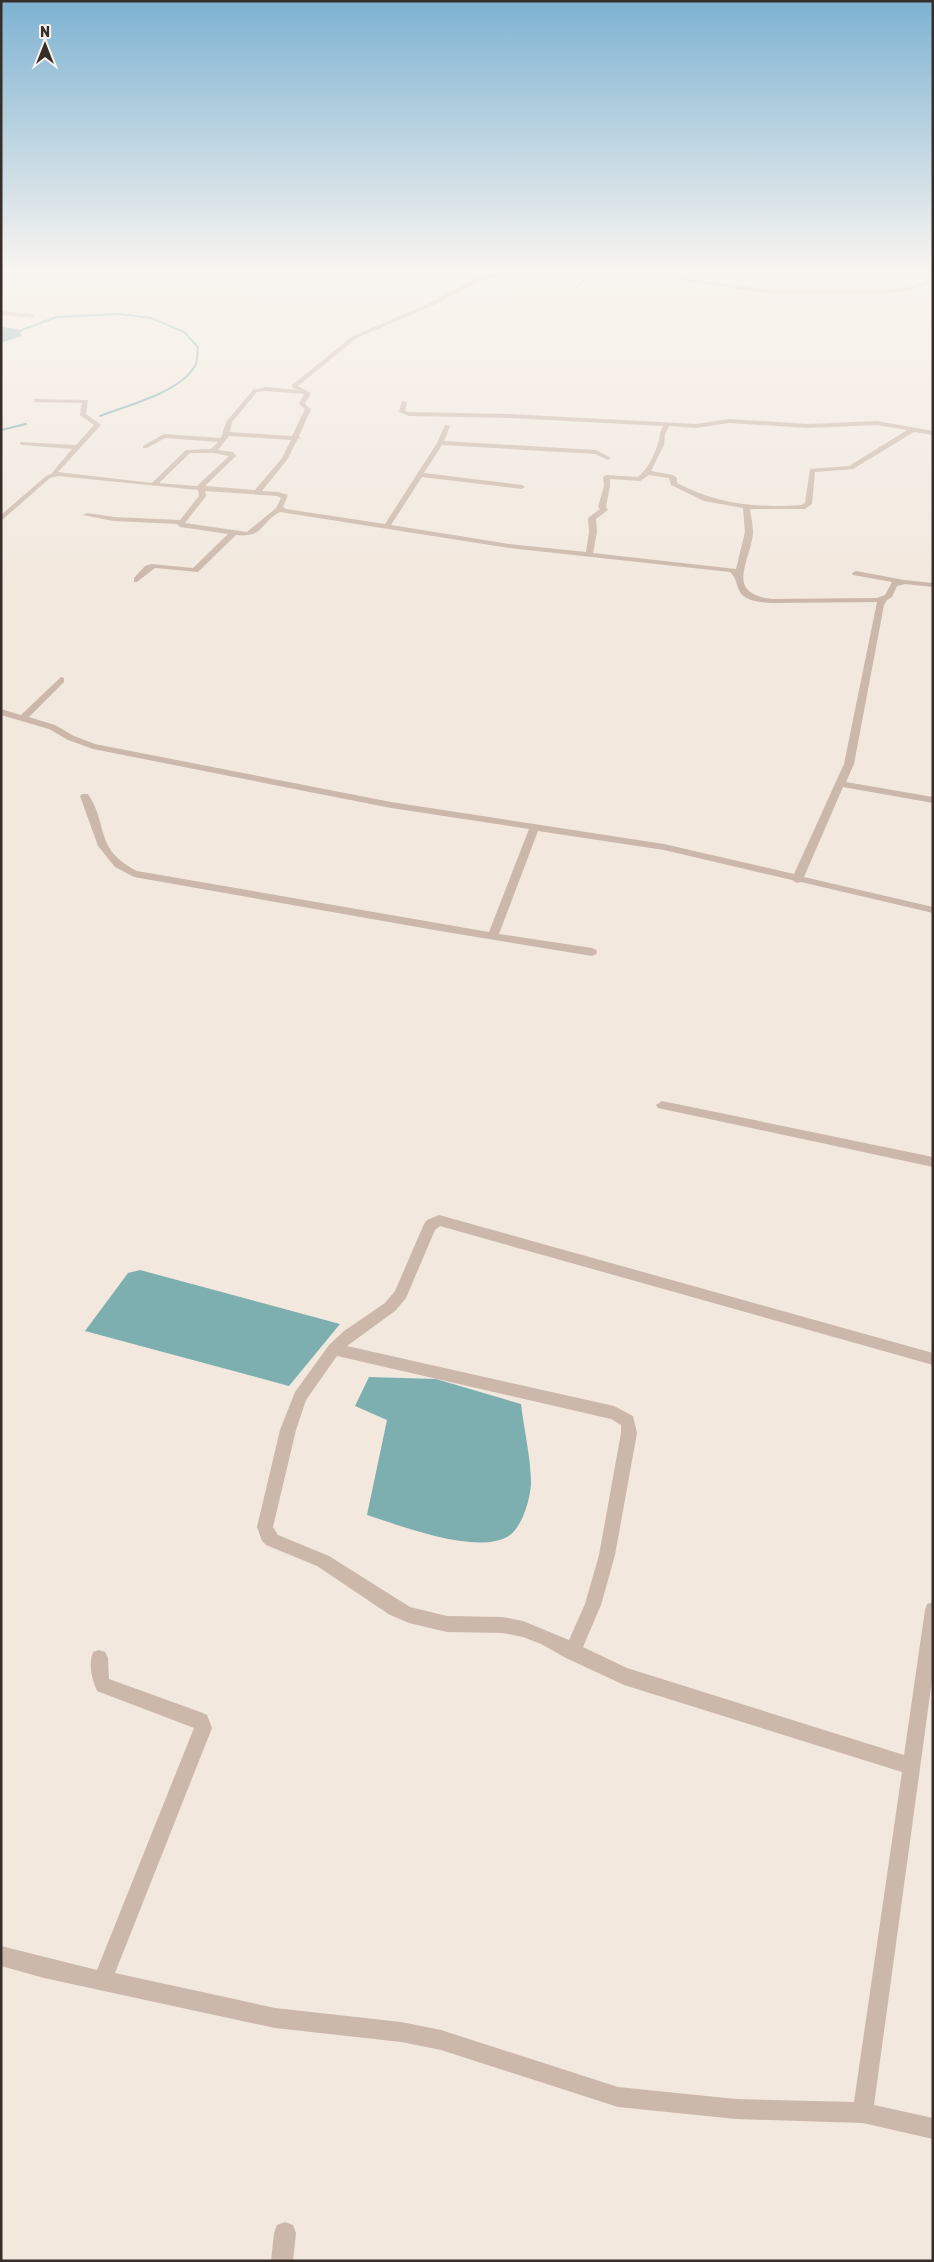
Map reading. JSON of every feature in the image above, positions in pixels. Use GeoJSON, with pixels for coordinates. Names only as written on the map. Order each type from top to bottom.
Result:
{"type":"FeatureCollection","features":[{"type":"Feature","properties":{"kind":"street"},"geometry":{"type":"LineString","coordinates":[[308,393],[294,386],[304,377],[314,373]]}},
{"type":"Feature","properties":{"kind":"street"},"geometry":{"type":"LineString","coordinates":[[213,451],[225,437],[229,422],[258,390],[308,393]]}},
{"type":"Feature","properties":{"kind":"street"},"geometry":{"type":"LineString","coordinates":[[257,492],[285,459],[297,438],[308,409],[302,404],[308,393]]}},
{"type":"Feature","properties":{"kind":"street"},"geometry":{"type":"LineString","coordinates":[[1,519],[54,474],[98,425],[83,415],[87,402],[35,400]]}},
{"type":"Feature","properties":{"kind":"street"},"geometry":{"type":"LineString","coordinates":[[404,402],[402,412],[404,414],[510,416],[707,426],[729,421],[808,426],[866,423],[914,429],[933,434]]}},
{"type":"Feature","properties":{"kind":"street"},"geometry":{"type":"LineString","coordinates":[[588,554],[593,532],[592,518],[604,510],[602,507],[605,503],[603,495],[607,486],[606,477],[643,479],[661,445],[662,434],[667,424]]}},
{"type":"Feature","properties":{"kind":"street"},"geometry":{"type":"LineString","coordinates":[[388,525],[440,443],[447,426]]}},
{"type":"Feature","properties":{"kind":"street"},"geometry":{"type":"LineString","coordinates":[[647,472],[671,476],[674,479],[673,484],[696,496],[746,506],[806,506],[810,493],[812,470],[851,468],[914,429]]}},
{"type":"Feature","properties":{"kind":"street"},"geometry":{"type":"LineString","coordinates":[[145,447],[164,436],[297,438]]}},
{"type":"Feature","properties":{"kind":"street"},"geometry":{"type":"LineString","coordinates":[[22,443],[39,441],[78,447]]}},
{"type":"Feature","properties":{"kind":"street"},"geometry":{"type":"LineString","coordinates":[[440,443],[596,452],[608,458]]}},
{"type":"Feature","properties":{"kind":"street"},"geometry":{"type":"LineString","coordinates":[[153,485],[188,451],[231,453],[233,456],[200,488]]}},
{"type":"Feature","properties":{"kind":"street"},"geometry":{"type":"LineString","coordinates":[[54,474],[153,485],[283,495],[285,497],[278,508],[280,509]]}},
{"type":"Feature","properties":{"kind":"street"},"geometry":{"type":"LineString","coordinates":[[420,475],[522,487]]}},
{"type":"Feature","properties":{"kind":"street"},"geometry":{"type":"LineString","coordinates":[[87,515],[114,519],[181,522],[192,511],[202,496],[203,493],[200,488]]}},
{"type":"Feature","properties":{"kind":"street"},"geometry":{"type":"LineString","coordinates":[[746,506],[749,532],[738,575],[744,592],[763,600],[883,599],[890,595],[894,584],[905,582]]}},
{"type":"Feature","properties":{"kind":"street"},"geometry":{"type":"LineString","coordinates":[[181,522],[180,525],[183,526],[248,534],[255,531],[273,512],[280,509],[509,546],[725,569],[738,575]]}},
{"type":"Feature","properties":{"kind":"street"},"geometry":{"type":"LineString","coordinates":[[137,580],[148,568],[154,566],[195,570],[233,532]]}},
{"type":"Feature","properties":{"kind":"street"},"geometry":{"type":"LineString","coordinates":[[856,573],[933,586]]}},
{"type":"Feature","properties":{"kind":"street"},"geometry":{"type":"LineString","coordinates":[[797,880],[849,764],[880,605],[883,599]]}},
{"type":"Feature","properties":{"kind":"street"},"geometry":{"type":"LineString","coordinates":[[22,719],[62,680]]}},
{"type":"Feature","properties":{"kind":"street"},"geometry":{"type":"LineString","coordinates":[[1,712],[52,727],[71,738],[93,746],[391,806],[664,847],[797,880],[933,910]]}},
{"type":"Feature","properties":{"kind":"street"},"geometry":{"type":"LineString","coordinates":[[841,784],[933,800]]}},
{"type":"Feature","properties":{"kind":"street"},"geometry":{"type":"LineString","coordinates":[[85,796],[92,808],[99,840],[125,870],[134,874],[430,927],[592,952]]}},
{"type":"Feature","properties":{"kind":"street"},"geometry":{"type":"LineString","coordinates":[[494,936],[534,828]]}},
{"type":"Feature","properties":{"kind":"street"},"geometry":{"type":"LineString","coordinates":[[662,1105],[933,1162]]}},
{"type":"Feature","properties":{"kind":"street"},"geometry":{"type":"LineString","coordinates":[[912,1766],[655,1687],[624,1676],[572,1652],[546,1637],[523,1629],[502,1625],[447,1624],[409,1615],[396,1609],[323,1561],[279,1544],[268,1536],[266,1520],[293,1413],[306,1386],[334,1348],[396,1300],[407,1284],[432,1224],[444,1220],[933,1358]]}},
{"type":"Feature","properties":{"kind":"street"},"geometry":{"type":"LineString","coordinates":[[334,1348],[614,1413],[628,1422],[629,1432],[607,1555],[593,1605],[572,1652]]}},
{"type":"Feature","properties":{"kind":"street"},"geometry":{"type":"LineString","coordinates":[[863,2113],[933,1610]]}},
{"type":"Feature","properties":{"kind":"street"},"geometry":{"type":"LineString","coordinates":[[99,1658],[100,1678],[103,1685],[197,1719],[201,1721],[203,1728],[102,1980]]}},
{"type":"Feature","properties":{"kind":"street"},"geometry":{"type":"LineString","coordinates":[[1,1956],[275,2018],[402,2032],[441,2040],[618,2097],[736,2109],[863,2113],[933,2129]]}},
{"type":"Feature","properties":{"kind":"street"},"geometry":{"type":"LineString","coordinates":[[282,2261],[284,2233]]}},
{"type":"Feature","properties":{"kind":"water"},"geometry":{"type":"Polygon","coordinates":[[[140,1270],[340,1324],[289,1386],[85,1331],[128,1273],[140,1270]]]}},
{"type":"Feature","properties":{"kind":"water"},"geometry":{"type":"Polygon","coordinates":[[[369,1377],[436,1379],[521,1404],[529,1454],[531,1484],[525,1511],[515,1531],[497,1541],[479,1543],[460,1541],[418,1532],[367,1515],[387,1420],[355,1406],[369,1377]]]}},
{"type":"Feature","properties":{"kind":"waterway"},"geometry":{"type":"LineString","coordinates":[[100,416],[165,391],[177,384],[189,373]]}},
{"type":"Feature","properties":{"kind":"waterway"},"geometry":{"type":"LineString","coordinates":[[1,430],[26,424]]}}]}
